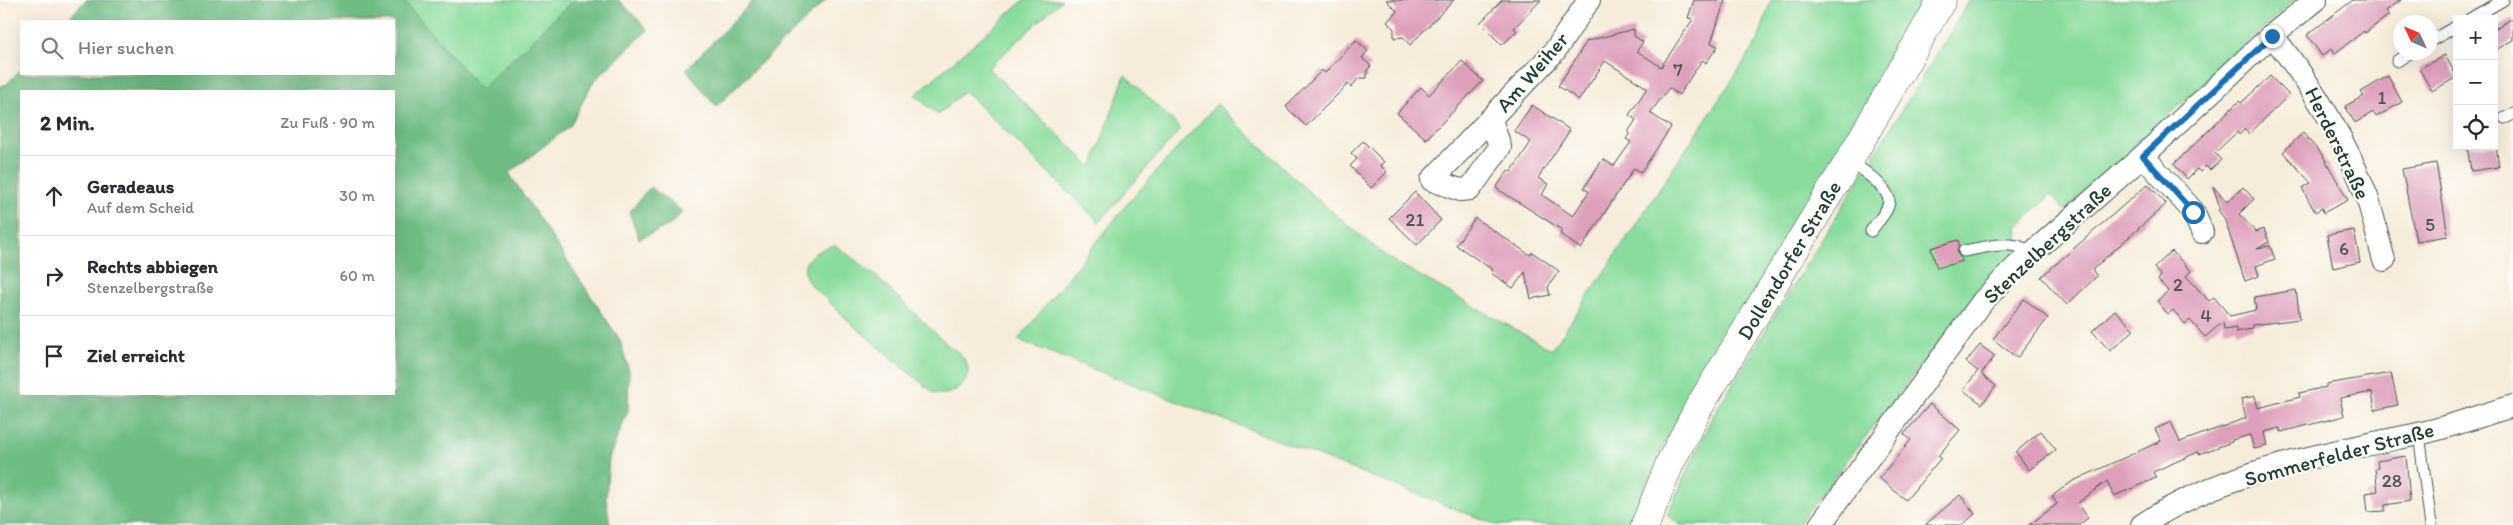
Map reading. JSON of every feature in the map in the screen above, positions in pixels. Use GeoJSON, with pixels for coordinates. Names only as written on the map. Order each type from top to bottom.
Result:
{"type":"FeatureCollection","features":[{"type":"Feature","properties":{"kind":"main road","name":"Dollendorfer Straße"},"geometry":{"type":"LineString","coordinates":[[1645,525],[1670,463],[1699,407],[1849,161],[1942,0]]}},
{"type":"Feature","properties":{"kind":"street","name":"Am Weiher"},"geometry":{"type":"LineString","coordinates":[[1491,119],[1554,52],[1589,0]]}},
{"type":"Feature","properties":{"kind":"street","name":"Stenzelbergstraße"},"geometry":{"type":"LineString","coordinates":[[1820,525],[1983,301],[2031,254],[2143,156],[2272,36],[2316,0]]}},
{"type":"Feature","properties":{"kind":"street","name":"Herderstraße"},"geometry":{"type":"LineString","coordinates":[[2272,36],[2304,75],[2339,136],[2367,197],[2384,260]]}},
{"type":"Feature","properties":{"kind":"street"},"geometry":{"type":"LineString","coordinates":[[2143,156],[2193,212],[2202,232]]}},
{"type":"Feature","properties":{"kind":"street","name":"Sommerfelder Straße"},"geometry":{"type":"LineString","coordinates":[[2142,525],[2181,502],[2286,463],[2419,434],[2513,406]]}},
{"type":"Feature","properties":{"kind":"lane"},"geometry":{"type":"LineString","coordinates":[[2477,15],[2503,0]]}},
{"type":"Feature","properties":{"kind":"lane"},"geometry":{"type":"LineString","coordinates":[[2438,37],[2453,28]]}},
{"type":"Feature","properties":{"kind":"lane"},"geometry":{"type":"LineString","coordinates":[[1849,161],[1866,172],[1887,193],[1890,200],[1887,208],[1870,231]]}},
{"type":"Feature","properties":{"kind":"lane"},"geometry":{"type":"LineString","coordinates":[[1964,251],[2016,244],[2026,248],[2031,254]]}},
{"type":"Feature","properties":{"kind":"lane"},"geometry":{"type":"LineString","coordinates":[[2419,434],[2431,525]]}},
{"type":"Feature","properties":{"kind":"green space"},"geometry":{"type":"Polygon","coordinates":[[[86,0],[403,0],[481,90],[573,0],[619,0],[648,30],[593,82],[570,126],[509,173],[620,340],[629,371],[628,411],[609,458],[606,498],[610,525],[0,525],[0,86],[7,84],[20,70],[20,75],[395,75],[395,20],[67,20],[86,0]]]}},
{"type":"Feature","properties":{"kind":"green space"},"geometry":{"type":"Polygon","coordinates":[[[403,0],[573,0],[481,90],[403,0]]]}},
{"type":"Feature","properties":{"kind":"green space"},"geometry":{"type":"Polygon","coordinates":[[[754,0],[826,0],[716,107],[686,69],[754,0]]]}},
{"type":"Feature","properties":{"kind":"green space"},"geometry":{"type":"Polygon","coordinates":[[[1024,0],[1062,0],[988,68],[1092,167],[1125,75],[1181,129],[1099,222],[964,91],[938,115],[915,95],[1024,0]]]}},
{"type":"Feature","properties":{"kind":"green space"},"geometry":{"type":"Polygon","coordinates":[[[1771,0],[1926,0],[1877,89],[1665,442],[1629,525],[1497,525],[1018,340],[1128,203],[1217,104],[1312,195],[1388,258],[1552,350],[1758,41],[1771,0]]]}},
{"type":"Feature","properties":{"kind":"green space"},"geometry":{"type":"Polygon","coordinates":[[[1970,0],[2294,0],[2065,211],[2051,195],[2017,227],[2019,250],[1990,276],[1797,525],[1680,525],[1667,515],[1712,417],[1970,0]]]}},
{"type":"Feature","properties":{"kind":"green space"},"geometry":{"type":"Polygon","coordinates":[[[650,187],[683,212],[670,225],[639,239],[629,212],[650,187]]]}},
{"type":"Feature","properties":{"kind":"green space"},"geometry":{"type":"Polygon","coordinates":[[[835,245],[870,271],[949,346],[961,355],[967,364],[968,371],[963,385],[950,393],[934,393],[862,333],[810,284],[805,270],[805,264],[808,259],[817,252],[835,245]]]}},
{"type":"Feature","properties":{"kind":"building"},"geometry":{"type":"Polygon","coordinates":[[[1386,0],[1454,0],[1410,45],[1403,37],[1394,38],[1394,29],[1387,22],[1397,11],[1386,0]]]}},
{"type":"Feature","properties":{"kind":"building"},"geometry":{"type":"Polygon","coordinates":[[[1502,0],[1541,0],[1514,28],[1517,31],[1502,45],[1480,23],[1502,0]]]}},
{"type":"Feature","properties":{"kind":"building"},"geometry":{"type":"Polygon","coordinates":[[[1694,0],[1725,0],[1711,43],[1718,46],[1706,63],[1702,60],[1679,95],[1669,88],[1650,113],[1671,127],[1641,172],[1634,168],[1581,249],[1560,234],[1562,230],[1496,188],[1508,170],[1511,172],[1531,142],[1514,131],[1532,105],[1570,130],[1538,178],[1548,184],[1542,195],[1573,216],[1589,191],[1584,188],[1603,159],[1614,166],[1631,142],[1626,139],[1636,120],[1629,115],[1647,88],[1605,61],[1579,100],[1558,86],[1587,41],[1634,29],[1634,36],[1643,42],[1637,51],[1661,67],[1693,19],[1688,18],[1694,0]]]}},
{"type":"Feature","properties":{"kind":"building"},"geometry":{"type":"Polygon","coordinates":[[[2353,0],[2401,0],[2386,11],[2389,15],[2365,33],[2364,31],[2334,54],[2331,49],[2322,56],[2307,35],[2353,0]]]}},
{"type":"Feature","properties":{"kind":"building"},"geometry":{"type":"Polygon","coordinates":[[[2513,18],[2513,40],[2498,49],[2498,27],[2513,18]]]}},
{"type":"Feature","properties":{"kind":"building"},"geometry":{"type":"Polygon","coordinates":[[[1356,40],[1368,51],[1362,58],[1371,66],[1367,70],[1367,78],[1359,78],[1351,87],[1348,84],[1306,126],[1286,107],[1322,70],[1325,73],[1356,40]]]}},
{"type":"Feature","properties":{"kind":"building"},"geometry":{"type":"Polygon","coordinates":[[[2445,55],[2453,70],[2453,79],[2432,91],[2419,69],[2445,55]]]}},
{"type":"Feature","properties":{"kind":"building"},"geometry":{"type":"Polygon","coordinates":[[[1462,61],[1483,81],[1426,139],[1397,113],[1421,87],[1429,95],[1462,61]]]}},
{"type":"Feature","properties":{"kind":"building"},"geometry":{"type":"Polygon","coordinates":[[[2270,76],[2289,95],[2249,134],[2245,129],[2239,135],[2237,132],[2215,153],[2221,160],[2210,170],[2206,166],[2200,172],[2197,169],[2187,179],[2174,164],[2239,101],[2241,103],[2270,76]]]}},
{"type":"Feature","properties":{"kind":"building"},"geometry":{"type":"Polygon","coordinates":[[[2388,76],[2402,102],[2376,117],[2373,112],[2355,123],[2345,106],[2364,96],[2361,92],[2388,76]]]}},
{"type":"Feature","properties":{"kind":"building"},"geometry":{"type":"Polygon","coordinates":[[[2303,133],[2323,156],[2348,200],[2323,213],[2322,208],[2315,212],[2302,188],[2311,183],[2283,152],[2303,133]]]}},
{"type":"Feature","properties":{"kind":"building"},"geometry":{"type":"Polygon","coordinates":[[[1363,141],[1384,162],[1380,165],[1387,172],[1371,188],[1350,166],[1357,159],[1351,153],[1363,141]]]}},
{"type":"Feature","properties":{"kind":"building"},"geometry":{"type":"Polygon","coordinates":[[[2468,150],[2497,150],[2499,167],[2471,171],[2468,150]]]}},
{"type":"Feature","properties":{"kind":"building"},"geometry":{"type":"Polygon","coordinates":[[[2436,163],[2448,236],[2416,241],[2402,169],[2436,163]]]}},
{"type":"Feature","properties":{"kind":"building"},"geometry":{"type":"Polygon","coordinates":[[[2148,184],[2166,204],[2092,270],[2097,276],[2067,305],[2041,277],[2148,184]]]}},
{"type":"Feature","properties":{"kind":"building"},"geometry":{"type":"Polygon","coordinates":[[[2213,186],[2227,202],[2243,187],[2254,199],[2239,214],[2256,232],[2264,229],[2269,242],[2257,248],[2270,246],[2275,259],[2256,266],[2259,276],[2245,281],[2224,218],[2218,210],[2220,208],[2213,186]]]}},
{"type":"Feature","properties":{"kind":"building"},"geometry":{"type":"Polygon","coordinates":[[[1415,192],[1441,220],[1417,245],[1389,218],[1415,192]]]}},
{"type":"Feature","properties":{"kind":"building"},"geometry":{"type":"Polygon","coordinates":[[[1475,218],[1530,255],[1532,252],[1559,271],[1548,287],[1550,295],[1531,299],[1525,272],[1513,288],[1491,273],[1493,270],[1456,245],[1475,218]]]}},
{"type":"Feature","properties":{"kind":"building"},"geometry":{"type":"Polygon","coordinates":[[[2354,230],[2360,262],[2333,268],[2327,235],[2354,230]]]}},
{"type":"Feature","properties":{"kind":"building"},"geometry":{"type":"Polygon","coordinates":[[[1958,240],[1957,253],[1963,261],[1937,268],[1931,248],[1958,240]]]}},
{"type":"Feature","properties":{"kind":"building"},"geometry":{"type":"Polygon","coordinates":[[[2172,251],[2191,271],[2186,276],[2209,301],[2214,297],[2230,316],[2256,310],[2254,297],[2296,290],[2300,319],[2252,325],[2252,329],[2236,332],[2236,328],[2224,330],[2223,322],[2205,337],[2190,320],[2185,324],[2173,310],[2168,314],[2157,301],[2168,291],[2158,280],[2161,276],[2154,268],[2172,251]]]}},
{"type":"Feature","properties":{"kind":"building"},"geometry":{"type":"Polygon","coordinates":[[[2024,299],[2048,318],[2017,358],[1993,339],[2024,299]]]}},
{"type":"Feature","properties":{"kind":"building"},"geometry":{"type":"Polygon","coordinates":[[[2115,310],[2134,330],[2110,351],[2092,331],[2115,310]]]}},
{"type":"Feature","properties":{"kind":"building"},"geometry":{"type":"Polygon","coordinates":[[[1980,345],[1995,356],[1981,374],[1996,386],[1982,404],[1963,390],[1978,371],[1966,362],[1980,345]]]}},
{"type":"Feature","properties":{"kind":"building"},"geometry":{"type":"Polygon","coordinates":[[[2391,373],[2398,405],[2375,410],[2372,392],[2340,398],[2344,416],[2281,432],[2280,428],[2264,432],[2267,446],[2254,449],[2250,435],[2232,440],[2232,442],[2199,454],[2198,452],[2153,472],[2156,478],[2114,496],[2107,481],[2078,503],[2088,518],[2079,525],[2029,525],[2057,504],[2052,496],[2073,481],[2161,441],[2155,429],[2171,422],[2180,442],[2246,418],[2241,399],[2255,396],[2258,408],[2300,397],[2299,393],[2326,387],[2326,384],[2391,373]]]}},
{"type":"Feature","properties":{"kind":"building"},"geometry":{"type":"Polygon","coordinates":[[[1930,404],[1960,430],[1938,456],[1941,458],[1906,500],[1879,478],[1911,440],[1904,434],[1930,404]]]}},
{"type":"Feature","properties":{"kind":"building"},"geometry":{"type":"Polygon","coordinates":[[[2041,431],[2056,450],[2029,470],[2016,452],[2041,431]]]}},
{"type":"Feature","properties":{"kind":"building"},"geometry":{"type":"Polygon","coordinates":[[[2406,456],[2410,501],[2385,505],[2385,511],[2368,512],[2366,493],[2378,491],[2375,469],[2378,467],[2377,461],[2406,456]]]}},
{"type":"Feature","properties":{"kind":"building"},"geometry":{"type":"Polygon","coordinates":[[[1960,495],[1975,514],[1962,525],[1925,525],[1960,495]]]}},
{"type":"Feature","properties":{"kind":"route"},"geometry":{"type":"LineString","coordinates":[[2193,212],[2143,156],[2272,36]]}}]}
